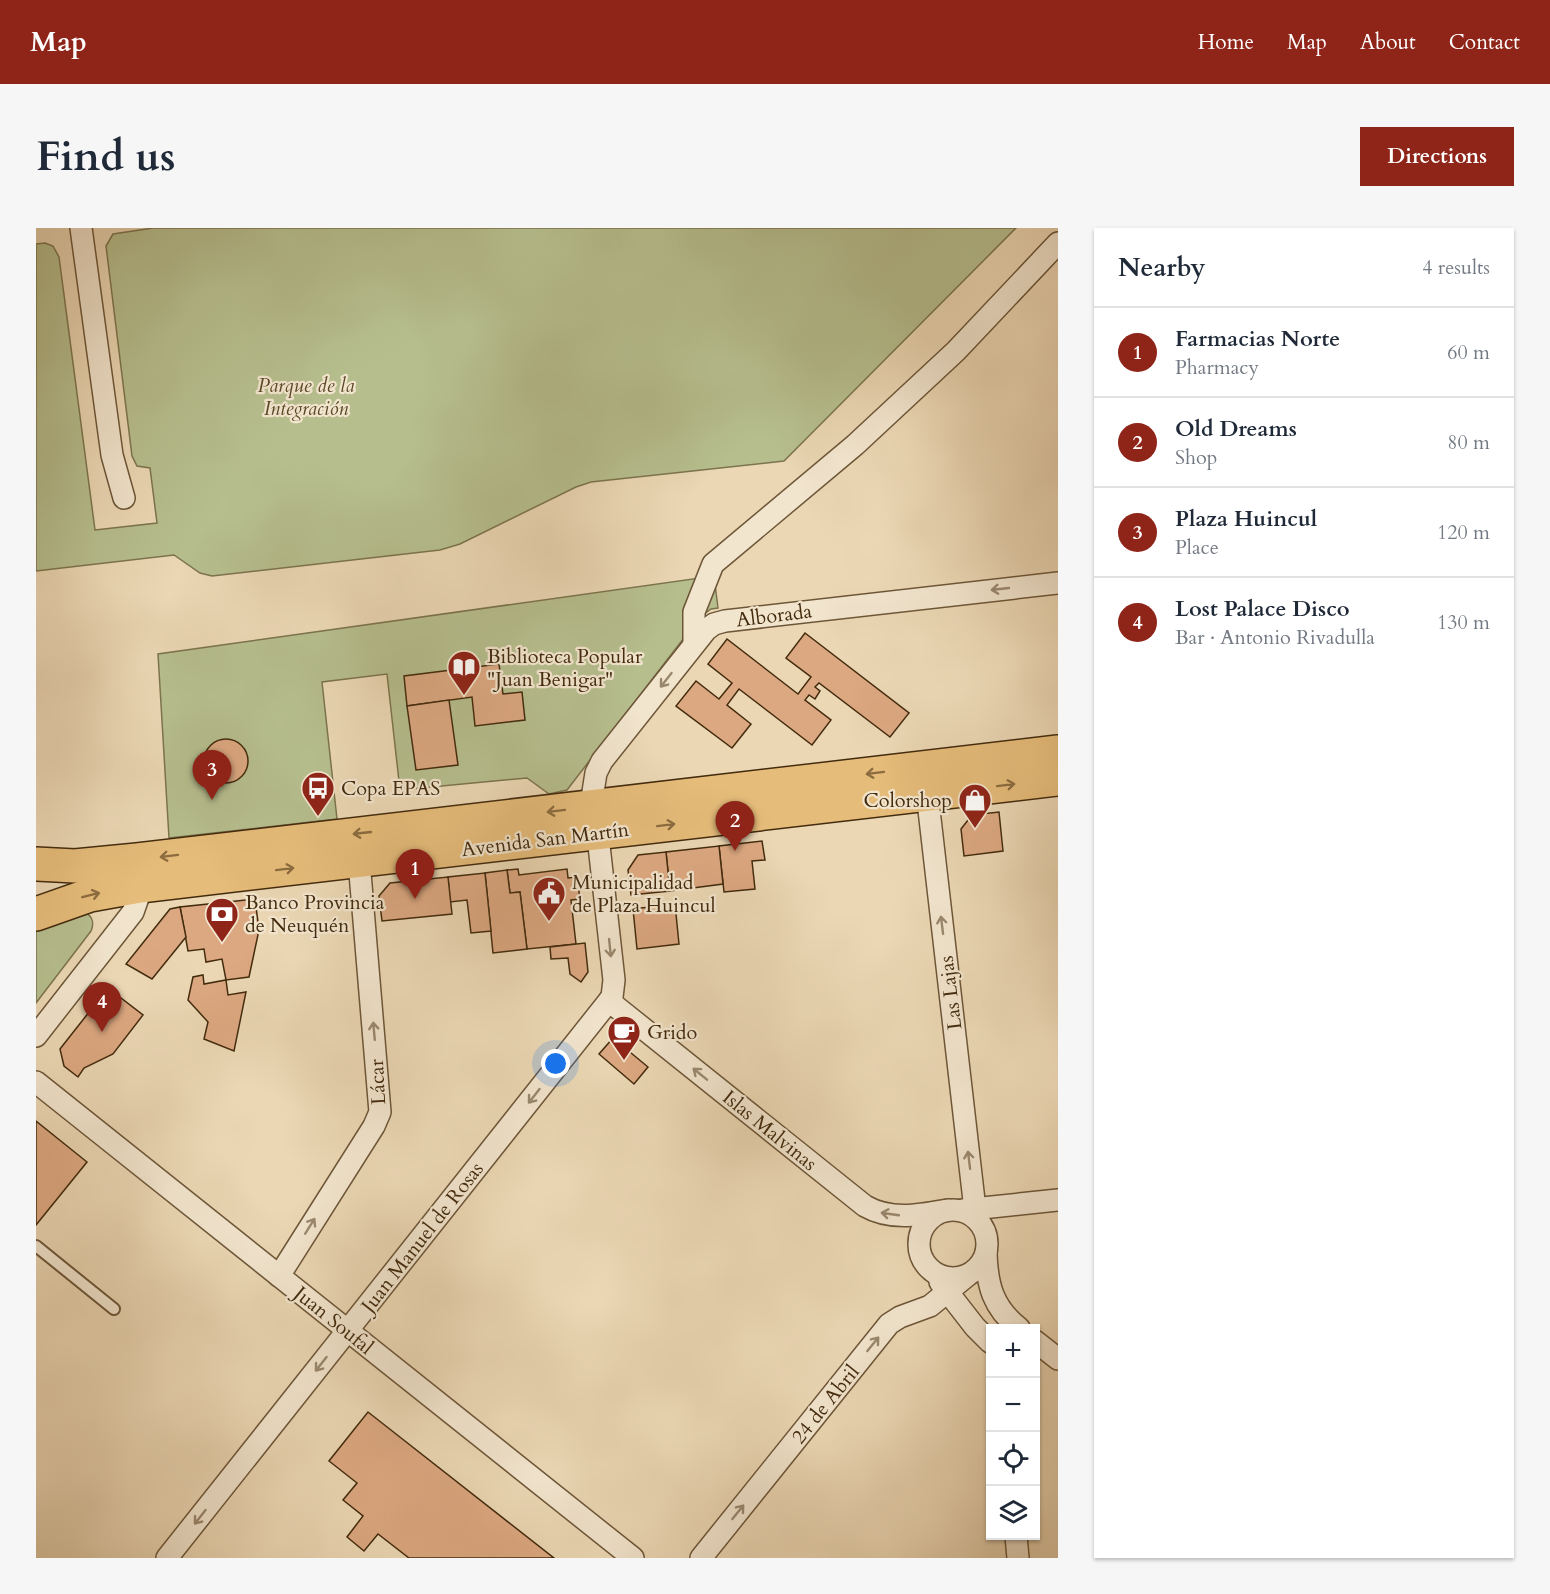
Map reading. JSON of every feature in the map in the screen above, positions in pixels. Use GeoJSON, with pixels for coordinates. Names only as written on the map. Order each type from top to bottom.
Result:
{"type":"FeatureCollection","features":[{"type":"Feature","properties":{"kind":"highway","name":"Avenida San Martín"},"geometry":{"type":"LineString","coordinates":[[926,781],[1058,752]]}},
{"type":"Feature","properties":{"kind":"highway","name":"Avenida San Martín"},"geometry":{"type":"LineString","coordinates":[[36,914],[90,895],[138,873],[926,781],[1058,779]]}},
{"type":"Feature","properties":{"kind":"highway","name":"Avenida San Martín"},"geometry":{"type":"LineString","coordinates":[[36,864],[138,873],[359,861],[596,819]]}},
{"type":"Feature","properties":{"kind":"street"},"geometry":{"type":"LineString","coordinates":[[81,228],[112,455],[124,498]]}},
{"type":"Feature","properties":{"kind":"street"},"geometry":{"type":"LineString","coordinates":[[694,644],[694,612],[713,564],[864,438],[956,351],[1058,243]]}},
{"type":"Feature","properties":{"kind":"street","name":"Alborada"},"geometry":{"type":"LineString","coordinates":[[609,1001],[614,980],[593,785],[596,773],[602,761],[710,626],[725,621],[1058,583]]}},
{"type":"Feature","properties":{"kind":"street","name":"Las Lajas"},"geometry":{"type":"LineString","coordinates":[[926,781],[971,1223]]}},
{"type":"Feature","properties":{"kind":"street","name":"Lácar"},"geometry":{"type":"LineString","coordinates":[[279,1276],[374,1126],[380,1112],[359,861]]}},
{"type":"Feature","properties":{"kind":"street"},"geometry":{"type":"LineString","coordinates":[[36,1036],[133,912],[139,895],[138,873]]}},
{"type":"Feature","properties":{"kind":"street","name":"Islas Malvinas"},"geometry":{"type":"LineString","coordinates":[[609,1001],[871,1209],[886,1214],[971,1223],[1006,1206],[1058,1200]]}},
{"type":"Feature","properties":{"kind":"street","name":"Juan Manuel de Rosas"},"geometry":{"type":"LineString","coordinates":[[167,1558],[609,1001]]}},
{"type":"Feature","properties":{"kind":"street","name":"Juan Soufal"},"geometry":{"type":"LineString","coordinates":[[36,1082],[633,1558]]}},
{"type":"Feature","properties":{"kind":"street"},"geometry":{"type":"LineString","coordinates":[[986,1338],[921,1256],[920,1236],[923,1227],[938,1213],[971,1223],[992,1295],[994,1324]]}},
{"type":"Feature","properties":{"kind":"street","name":"24 de Abril"},"geometry":{"type":"LineString","coordinates":[[701,1558],[890,1324],[900,1317],[925,1308],[948,1292],[982,1262],[971,1223]]}},
{"type":"Feature","properties":{"kind":"street"},"geometry":{"type":"LineString","coordinates":[[932,1272],[950,1278],[968,1275]]}},
{"type":"Feature","properties":{"kind":"street"},"geometry":{"type":"LineString","coordinates":[[992,1295],[1001,1311],[1014,1324]]}},
{"type":"Feature","properties":{"kind":"street"},"geometry":{"type":"LineString","coordinates":[[1040,1345],[1058,1360]]}},
{"type":"Feature","properties":{"kind":"street"},"geometry":{"type":"LineString","coordinates":[[1040,1362],[1058,1360]]}},
{"type":"Feature","properties":{"kind":"street"},"geometry":{"type":"LineString","coordinates":[[1016,1540],[1018,1558]]}},
{"type":"Feature","properties":{"kind":"lane"},"geometry":{"type":"LineString","coordinates":[[36,1246],[114,1309]]}},
{"type":"Feature","properties":{"kind":"green space","name":"Parque de la Integración"},"geometry":{"type":"Polygon","coordinates":[[[153,228],[1016,228],[784,461],[591,482],[576,487],[460,544],[440,550],[212,576],[200,573],[174,555],[36,571],[36,244],[45,243],[53,246],[59,257],[95,530],[157,523],[150,468],[137,466],[132,456],[106,246],[113,234],[153,228]]]}},
{"type":"Feature","properties":{"kind":"green space"},"geometry":{"type":"Polygon","coordinates":[[[714,576],[718,608],[711,609],[700,617],[567,790],[549,794],[527,778],[400,790],[387,674],[322,682],[337,819],[169,838],[158,654],[714,576]]]}},
{"type":"Feature","properties":{"kind":"green space"},"geometry":{"type":"Polygon","coordinates":[[[79,912],[86,913],[90,917],[93,923],[91,931],[36,1003],[36,931],[79,912]]]}},
{"type":"Feature","properties":{"kind":"building"},"geometry":{"type":"Polygon","coordinates":[[[805,633],[909,713],[890,737],[819,683],[815,687],[820,691],[815,699],[809,695],[805,700],[831,720],[812,745],[739,689],[727,705],[751,724],[732,748],[676,706],[696,681],[719,699],[732,683],[708,664],[727,639],[798,694],[811,677],[786,658],[805,633]]]}},
{"type":"Feature","properties":{"kind":"building","name":"Biblioteca Popular \"Juan Benigar\""},"geometry":{"type":"Polygon","coordinates":[[[499,664],[503,694],[522,692],[525,720],[475,726],[472,697],[407,706],[404,676],[499,664]]]}},
{"type":"Feature","properties":{"kind":"building"},"geometry":{"type":"Polygon","coordinates":[[[449,700],[458,765],[416,770],[407,706],[449,700]]]}},
{"type":"Feature","properties":{"kind":"building"},"geometry":{"type":"Polygon","coordinates":[[[226,739],[241,746],[248,761],[241,776],[226,783],[211,776],[204,761],[211,746],[226,739]]]}},
{"type":"Feature","properties":{"kind":"building"},"geometry":{"type":"Polygon","coordinates":[[[999,812],[1003,851],[964,856],[961,829],[972,815],[999,812]]]}},
{"type":"Feature","properties":{"kind":"building"},"geometry":{"type":"Polygon","coordinates":[[[762,841],[765,860],[752,861],[755,889],[724,892],[719,846],[762,841]]]}},
{"type":"Feature","properties":{"kind":"building"},"geometry":{"type":"Polygon","coordinates":[[[719,846],[723,884],[670,891],[666,852],[719,846]]]}},
{"type":"Feature","properties":{"kind":"building"},"geometry":{"type":"Polygon","coordinates":[[[666,852],[670,891],[631,895],[628,870],[638,855],[666,852]]]}},
{"type":"Feature","properties":{"kind":"building","name":"Municipalidad de Plaza Huincul"},"geometry":{"type":"Polygon","coordinates":[[[518,869],[519,875],[567,869],[568,878],[577,877],[580,899],[571,900],[576,944],[527,949],[520,892],[510,893],[507,870],[518,869]]]}},
{"type":"Feature","properties":{"kind":"building"},"geometry":{"type":"Polygon","coordinates":[[[507,870],[510,893],[520,892],[527,949],[493,953],[485,873],[507,870]]]}},
{"type":"Feature","properties":{"kind":"building"},"geometry":{"type":"Polygon","coordinates":[[[485,873],[491,931],[471,933],[467,900],[450,902],[448,877],[485,873]]]}},
{"type":"Feature","properties":{"kind":"building"},"geometry":{"type":"Polygon","coordinates":[[[448,877],[452,914],[382,921],[379,896],[390,883],[448,877]]]}},
{"type":"Feature","properties":{"kind":"building","name":"Banco Provincia de Neuquén"},"geometry":{"type":"Polygon","coordinates":[[[255,899],[259,930],[249,977],[226,980],[222,959],[206,962],[204,949],[188,951],[180,907],[255,899]]]}},
{"type":"Feature","properties":{"kind":"building"},"geometry":{"type":"Polygon","coordinates":[[[675,904],[679,944],[637,949],[633,909],[675,904]]]}},
{"type":"Feature","properties":{"kind":"building"},"geometry":{"type":"Polygon","coordinates":[[[180,907],[186,937],[152,979],[126,964],[170,909],[180,907]]]}},
{"type":"Feature","properties":{"kind":"building"},"geometry":{"type":"Polygon","coordinates":[[[585,943],[588,972],[581,982],[570,974],[568,958],[551,959],[550,947],[585,943]]]}},
{"type":"Feature","properties":{"kind":"building"},"geometry":{"type":"Polygon","coordinates":[[[203,975],[204,984],[226,980],[228,995],[246,992],[234,1051],[204,1039],[208,1022],[188,1000],[193,977],[203,975]]]}},
{"type":"Feature","properties":{"kind":"building"},"geometry":{"type":"Polygon","coordinates":[[[108,988],[143,1015],[113,1054],[84,1068],[78,1077],[64,1066],[60,1049],[108,988]]]}},
{"type":"Feature","properties":{"kind":"building","name":"Grido"},"geometry":{"type":"Polygon","coordinates":[[[613,1038],[648,1067],[634,1084],[599,1054],[613,1038]]]}},
{"type":"Feature","properties":{"kind":"building"},"geometry":{"type":"Polygon","coordinates":[[[36,1121],[87,1162],[36,1225],[36,1121]]]}},
{"type":"Feature","properties":{"kind":"building"},"geometry":{"type":"Polygon","coordinates":[[[368,1412],[554,1558],[409,1558],[378,1534],[364,1551],[347,1537],[363,1516],[343,1500],[357,1483],[329,1461],[368,1412]]]}},
{"type":"Feature","properties":{"kind":"place","name":"Biblioteca Popular \"Juan Benigar\""},"geometry":{"type":"Point","coordinates":[464,696]}},
{"type":"Feature","properties":{"kind":"place","name":"Plaza Huincul"},"geometry":{"type":"Point","coordinates":[212,800]}},
{"type":"Feature","properties":{"kind":"place","name":"Copa EPAS"},"geometry":{"type":"Point","coordinates":[318,817]}},
{"type":"Feature","properties":{"kind":"place","name":"Colorshop"},"geometry":{"type":"Point","coordinates":[975,829]}},
{"type":"Feature","properties":{"kind":"place","name":"Old Dreams"},"geometry":{"type":"Point","coordinates":[735,851]}},
{"type":"Feature","properties":{"kind":"place","name":"Farmacias Norte"},"geometry":{"type":"Point","coordinates":[415,899]}},
{"type":"Feature","properties":{"kind":"place","name":"Municipalidad de Plaza Huincul"},"geometry":{"type":"Point","coordinates":[549,922]}},
{"type":"Feature","properties":{"kind":"place","name":"Banco Provincia de Neuquén"},"geometry":{"type":"Point","coordinates":[222,943]}},
{"type":"Feature","properties":{"kind":"place","name":"Lost Palace Disco"},"geometry":{"type":"Point","coordinates":[102,1032]}},
{"type":"Feature","properties":{"kind":"place","name":"Grido"},"geometry":{"type":"Point","coordinates":[624,1061]}}]}
